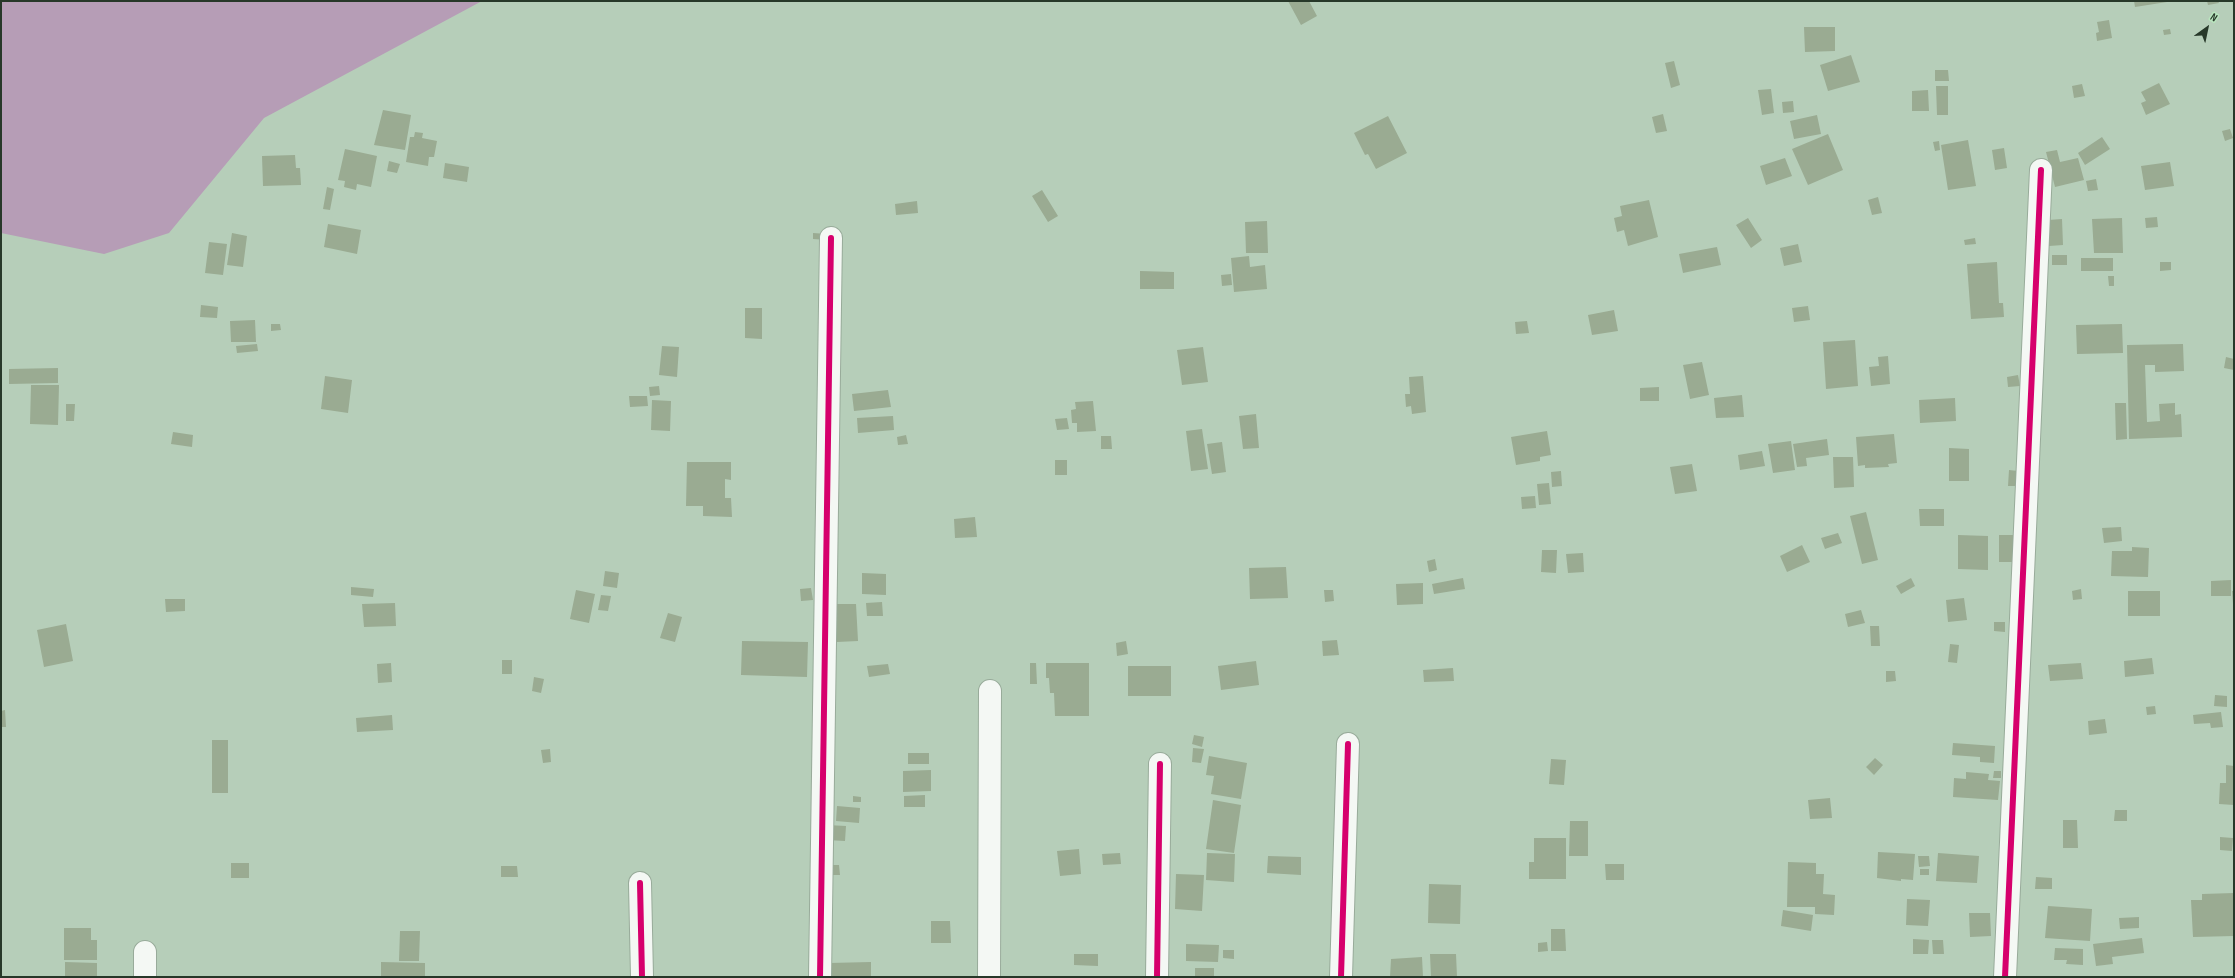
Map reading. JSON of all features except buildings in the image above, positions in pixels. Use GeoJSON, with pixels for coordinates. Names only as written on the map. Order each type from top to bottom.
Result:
{"type":"FeatureCollection","features":[{"type":"Feature","properties":{"kind":"street"},"geometry":{"type":"LineString","coordinates":[[2004,977],[2041,170]]}},
{"type":"Feature","properties":{"kind":"street"},"geometry":{"type":"LineString","coordinates":[[820,977],[831,238]]}},
{"type":"Feature","properties":{"kind":"street"},"geometry":{"type":"LineString","coordinates":[[990,691],[990,977]]}},
{"type":"Feature","properties":{"kind":"street"},"geometry":{"type":"LineString","coordinates":[[1341,977],[1348,744]]}},
{"type":"Feature","properties":{"kind":"street"},"geometry":{"type":"LineString","coordinates":[[1157,977],[1160,764]]}},
{"type":"Feature","properties":{"kind":"street"},"geometry":{"type":"LineString","coordinates":[[640,883],[642,977]]}},
{"type":"Feature","properties":{"kind":"street"},"geometry":{"type":"LineString","coordinates":[[145,952],[145,977]]}},
{"type":"Feature","properties":{"kind":"shaded area"},"geometry":{"type":"Polygon","coordinates":[[[1,1],[482,1],[264,118],[169,233],[104,254],[1,233],[1,1]]]}},
{"type":"Feature","properties":{"kind":"cycle path"},"geometry":{"type":"LineString","coordinates":[[2005,977],[2041,170]]}},
{"type":"Feature","properties":{"kind":"cycle path"},"geometry":{"type":"LineString","coordinates":[[820,977],[831,238]]}},
{"type":"Feature","properties":{"kind":"cycle path"},"geometry":{"type":"LineString","coordinates":[[1341,977],[1348,744]]}},
{"type":"Feature","properties":{"kind":"cycle path"},"geometry":{"type":"LineString","coordinates":[[1157,977],[1160,764]]}},
{"type":"Feature","properties":{"kind":"cycle path"},"geometry":{"type":"LineString","coordinates":[[640,883],[642,977]]}}]}
